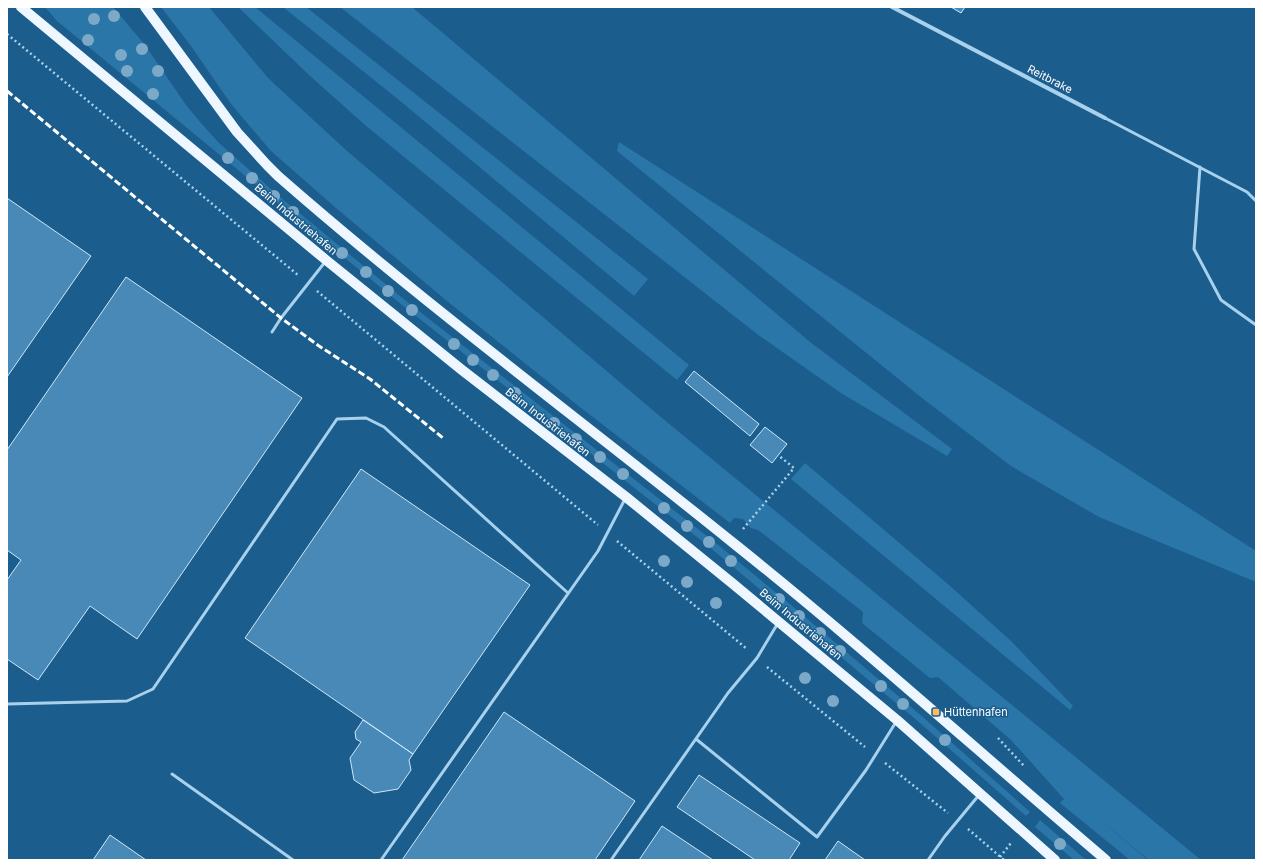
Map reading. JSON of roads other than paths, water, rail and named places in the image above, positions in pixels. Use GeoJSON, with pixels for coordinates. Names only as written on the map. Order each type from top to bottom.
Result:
{"type":"FeatureCollection","features":[{"type":"Feature","properties":{"kind":"main road","name":"Beim Industriehafen"},"geometry":{"type":"LineString","coordinates":[[145,7],[237,132],[278,176],[412,289],[733,542],[807,603],[936,712],[1106,860]]}},
{"type":"Feature","properties":{"kind":"main road","name":"Beim Industriehafen"},"geometry":{"type":"LineString","coordinates":[[25,9],[326,260],[462,370],[626,498],[779,622],[897,720],[1055,860]]}},
{"type":"Feature","properties":{"kind":"street","name":"Reitbrake"},"geometry":{"type":"LineString","coordinates":[[892,7],[1105,118]]}},
{"type":"Feature","properties":{"kind":"lane","name":"Reitbrake"},"geometry":{"type":"LineString","coordinates":[[1105,118],[1247,192],[1256,201]]}},
{"type":"Feature","properties":{"kind":"lane"},"geometry":{"type":"LineString","coordinates":[[1200,167],[1194,248],[1221,300],[1256,325]]}},
{"type":"Feature","properties":{"kind":"lane"},"geometry":{"type":"LineString","coordinates":[[272,332],[326,260]]}},
{"type":"Feature","properties":{"kind":"lane"},"geometry":{"type":"LineString","coordinates":[[7,704],[127,700],[153,689],[337,419],[366,418],[384,427],[568,594]]}},
{"type":"Feature","properties":{"kind":"lane"},"geometry":{"type":"LineString","coordinates":[[381,860],[598,551],[626,498]]}},
{"type":"Feature","properties":{"kind":"lane"},"geometry":{"type":"LineString","coordinates":[[611,860],[728,693],[757,658],[779,622]]}},
{"type":"Feature","properties":{"kind":"lane"},"geometry":{"type":"LineString","coordinates":[[696,739],[816,837],[866,770],[897,720]]}},
{"type":"Feature","properties":{"kind":"lane"},"geometry":{"type":"LineString","coordinates":[[172,774],[293,860]]}},
{"type":"Feature","properties":{"kind":"lane"},"geometry":{"type":"LineString","coordinates":[[928,860],[945,836],[980,794]]}},
{"type":"Feature","properties":{"kind":"railway"},"geometry":{"type":"LineString","coordinates":[[7,91],[281,318],[319,346],[370,379],[443,438]]}},
{"type":"Feature","properties":{"kind":"place","name":"Hüttenhafen"},"geometry":{"type":"Point","coordinates":[936,712]}}]}
